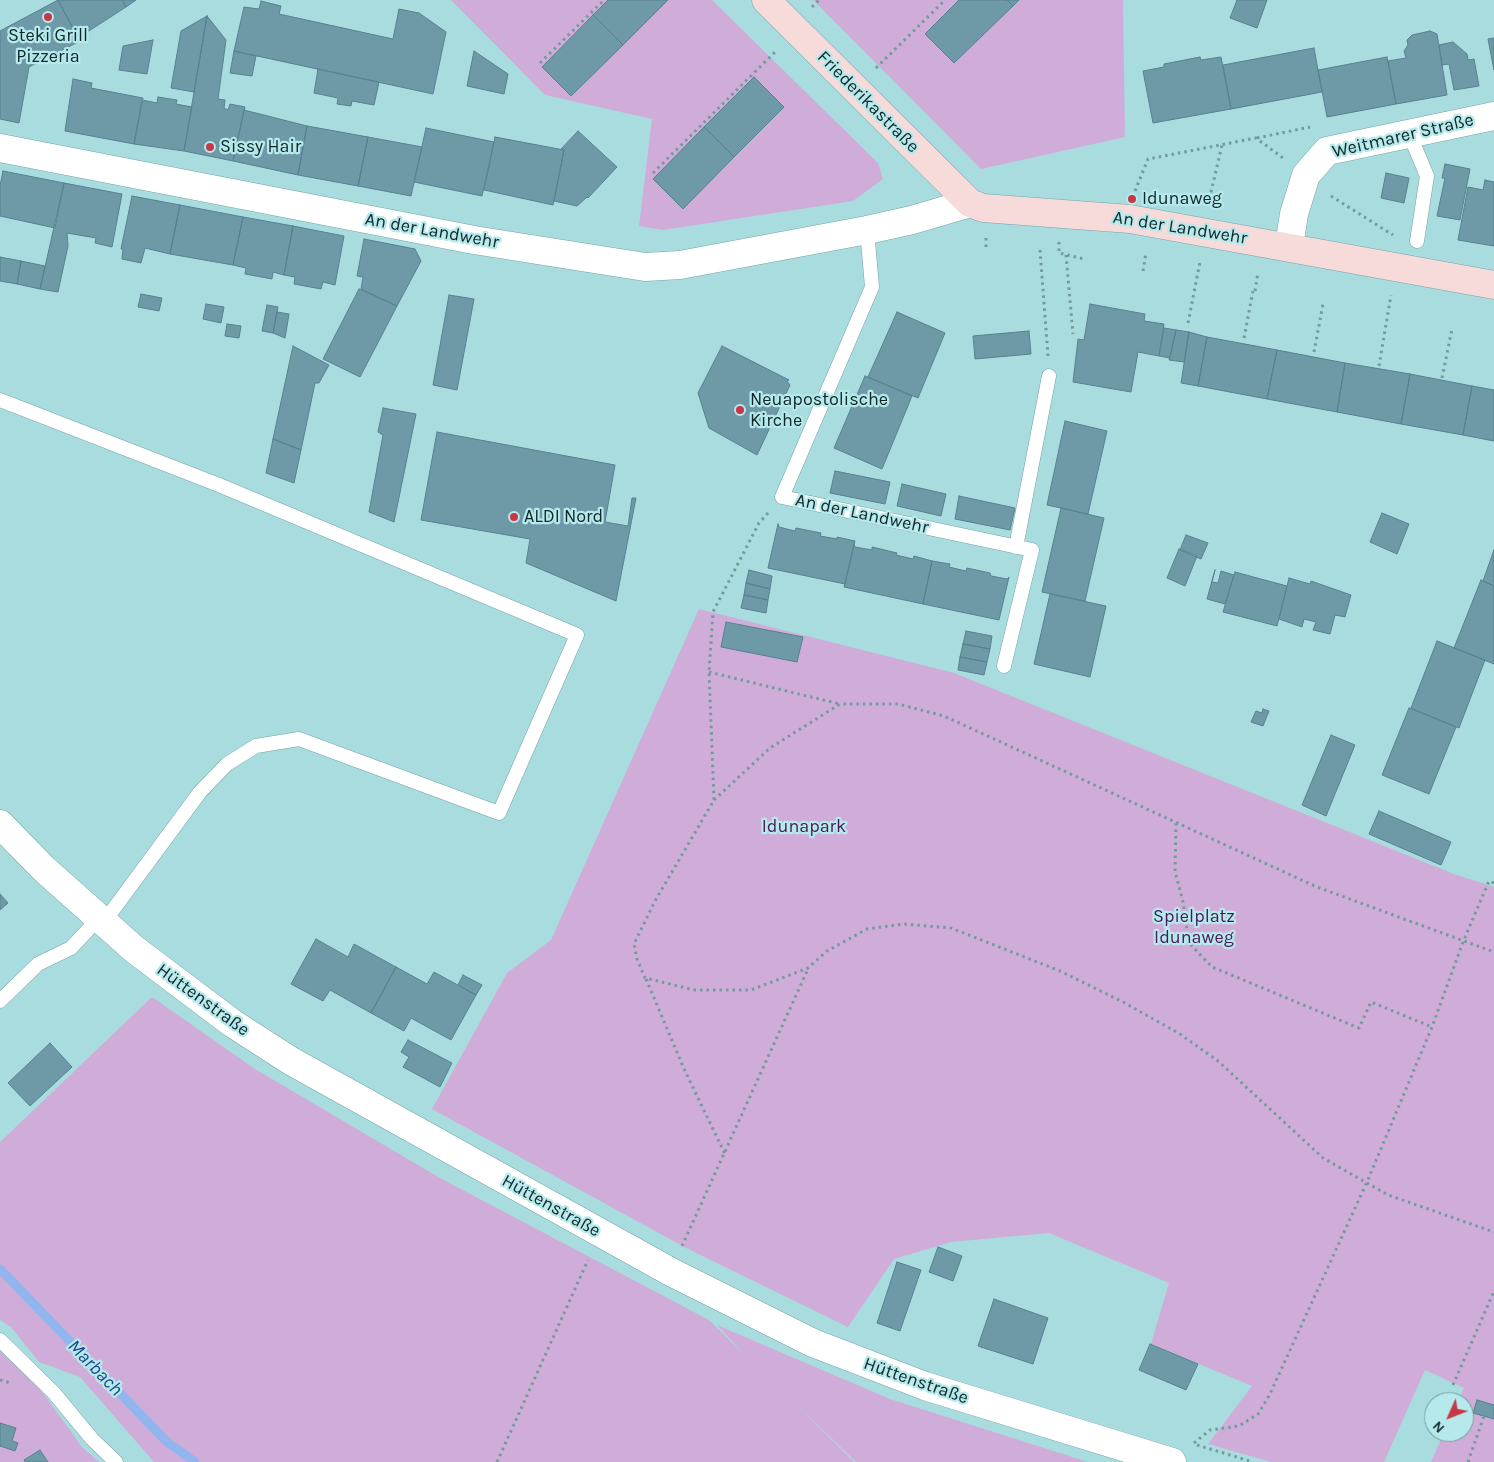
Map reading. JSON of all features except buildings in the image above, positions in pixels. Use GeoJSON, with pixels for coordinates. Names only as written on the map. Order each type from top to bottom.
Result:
{"type":"FeatureCollection","features":[{"type":"Feature","properties":{"kind":"street","name":"Friederikastraße"},"geometry":{"type":"LineString","coordinates":[[766,0],[970,203]]}},
{"type":"Feature","properties":{"kind":"street","name":"Weitmarer Straße"},"geometry":{"type":"LineString","coordinates":[[1289,246],[1294,214],[1306,176],[1313,165],[1327,151],[1409,132],[1494,116]]}},
{"type":"Feature","properties":{"kind":"street","name":"An der Landwehr"},"geometry":{"type":"LineString","coordinates":[[0,148],[464,238],[645,267],[680,265],[867,230],[970,203],[984,208],[1130,219],[1206,221],[1289,246],[1494,285]]}},
{"type":"Feature","properties":{"kind":"street","name":"Hüttenstraße"},"geometry":{"type":"LineString","coordinates":[[0,824],[44,869],[101,920],[181,986],[232,1023],[290,1061],[670,1272],[813,1343],[925,1386],[1172,1462]]}},
{"type":"Feature","properties":{"kind":"lane"},"geometry":{"type":"LineString","coordinates":[[1409,132],[1427,176],[1417,241]]}},
{"type":"Feature","properties":{"kind":"lane","name":"An der Landwehr"},"geometry":{"type":"LineString","coordinates":[[867,230],[872,288],[782,497],[1032,550],[1004,666]]}},
{"type":"Feature","properties":{"kind":"lane"},"geometry":{"type":"LineString","coordinates":[[1016,547],[1049,376]]}},
{"type":"Feature","properties":{"kind":"lane"},"geometry":{"type":"LineString","coordinates":[[0,400],[228,489],[577,635],[499,813],[299,739],[256,746],[227,764],[200,792],[101,920],[70,948],[38,964],[0,1001]]}},
{"type":"Feature","properties":{"kind":"lane"},"geometry":{"type":"LineString","coordinates":[[0,1340],[54,1393],[92,1439],[116,1462]]}},
{"type":"Feature","properties":{"kind":"path"},"geometry":{"type":"LineString","coordinates":[[540,63],[604,0]]}},
{"type":"Feature","properties":{"kind":"path"},"geometry":{"type":"LineString","coordinates":[[855,89],[945,0]]}},
{"type":"Feature","properties":{"kind":"path"},"geometry":{"type":"LineString","coordinates":[[653,173],[797,31]]}},
{"type":"Feature","properties":{"kind":"path"},"geometry":{"type":"LineString","coordinates":[[1130,219],[1132,199],[1148,159],[1320,125]]}},
{"type":"Feature","properties":{"kind":"path"},"geometry":{"type":"LineString","coordinates":[[1256,138],[1284,159]]}},
{"type":"Feature","properties":{"kind":"path"},"geometry":{"type":"LineString","coordinates":[[1188,323],[1222,145]]}},
{"type":"Feature","properties":{"kind":"path"},"geometry":{"type":"LineString","coordinates":[[1330,195],[1365,219],[1398,238],[1417,241]]}},
{"type":"Feature","properties":{"kind":"path"},"geometry":{"type":"LineString","coordinates":[[1143,271],[1146,248]]}},
{"type":"Feature","properties":{"kind":"path"},"geometry":{"type":"LineString","coordinates":[[1040,250],[1049,376]]}},
{"type":"Feature","properties":{"kind":"path"},"geometry":{"type":"LineString","coordinates":[[1059,253],[1084,259]]}},
{"type":"Feature","properties":{"kind":"path"},"geometry":{"type":"LineString","coordinates":[[1066,255],[1073,334]]}},
{"type":"Feature","properties":{"kind":"path"},"geometry":{"type":"LineString","coordinates":[[1379,366],[1395,266]]}},
{"type":"Feature","properties":{"kind":"path"},"geometry":{"type":"LineString","coordinates":[[1244,338],[1253,291]]}},
{"type":"Feature","properties":{"kind":"path"},"geometry":{"type":"LineString","coordinates":[[1314,352],[1323,304]]}},
{"type":"Feature","properties":{"kind":"path"},"geometry":{"type":"LineString","coordinates":[[1442,378],[1452,329]]}},
{"type":"Feature","properties":{"kind":"path"},"geometry":{"type":"LineString","coordinates":[[714,800],[709,672],[713,612],[759,523],[782,497]]}},
{"type":"Feature","properties":{"kind":"path"},"geometry":{"type":"LineString","coordinates":[[709,672],[840,704],[898,704],[944,716],[1318,887],[1494,952]]}},
{"type":"Feature","properties":{"kind":"path"},"geometry":{"type":"LineString","coordinates":[[725,1154],[685,1071],[637,959],[634,944],[656,901],[714,800],[770,748],[840,704]]}},
{"type":"Feature","properties":{"kind":"path"},"geometry":{"type":"LineString","coordinates":[[1176,822],[1175,871],[1184,902],[1189,943],[1208,963],[1359,1028],[1371,1002],[1432,1027]]}},
{"type":"Feature","properties":{"kind":"path"},"geometry":{"type":"LineString","coordinates":[[1254,1462],[1192,1444],[1210,1430],[1239,1426],[1258,1414],[1297,1337],[1367,1182],[1432,1027],[1463,942],[1489,881],[1494,882]]}},
{"type":"Feature","properties":{"kind":"path"},"geometry":{"type":"LineString","coordinates":[[645,978],[696,990],[751,990],[808,968],[827,951],[867,929],[904,924],[951,928],[1060,971],[1123,1002],[1180,1034],[1218,1061],[1323,1158],[1388,1195],[1494,1232]]}},
{"type":"Feature","properties":{"kind":"path"},"geometry":{"type":"LineString","coordinates":[[670,1272],[808,968]]}},
{"type":"Feature","properties":{"kind":"path"},"geometry":{"type":"LineString","coordinates":[[497,1462],[600,1233]]}},
{"type":"Feature","properties":{"kind":"path"},"geometry":{"type":"LineString","coordinates":[[1453,1385],[1494,1292]]}},
{"type":"Feature","properties":{"kind":"path"},"geometry":{"type":"LineString","coordinates":[[0,1380],[12,1384]]}},
{"type":"Feature","properties":{"kind":"path"},"geometry":{"type":"LineString","coordinates":[[1468,1462],[1484,1416]]}},
{"type":"Feature","properties":{"kind":"green space"},"geometry":{"type":"Polygon","coordinates":[[[451,0],[712,0],[878,163],[883,179],[853,201],[663,230],[639,226],[652,119],[545,95],[451,0]]]}},
{"type":"Feature","properties":{"kind":"green space"},"geometry":{"type":"Polygon","coordinates":[[[813,0],[1123,0],[1125,137],[981,169],[813,0]]]}},
{"type":"Feature","properties":{"kind":"green space","name":"Idunapark"},"geometry":{"type":"Polygon","coordinates":[[[699,609],[954,673],[1454,874],[1494,887],[1494,1462],[1431,1462],[1440,1442],[1474,1442],[1474,1392],[1462,1392],[1464,1388],[1425,1370],[1384,1462],[1271,1462],[1208,1444],[1252,1386],[1151,1344],[1169,1283],[1049,1233],[951,1242],[894,1259],[848,1327],[688,1249],[432,1109],[507,973],[551,940],[699,609]]]}},
{"type":"Feature","properties":{"kind":"green space"},"geometry":{"type":"Polygon","coordinates":[[[152,997],[255,1069],[440,1178],[709,1320],[743,1353],[717,1325],[890,1399],[1088,1462],[856,1462],[798,1406],[854,1462],[154,1462],[80,1377],[39,1362],[11,1327],[0,1320],[0,1142],[152,997]]]}},
{"type":"Feature","properties":{"kind":"green space"},"geometry":{"type":"Polygon","coordinates":[[[0,1351],[40,1389],[82,1447],[99,1462],[0,1462],[0,1351]]]}},
{"type":"Feature","properties":{"kind":"waterway","name":"Marbach"},"geometry":{"type":"LineString","coordinates":[[0,1269],[167,1442],[195,1462]]}},
{"type":"Feature","properties":{"kind":"place","name":"Steki Grill Pizzeria"},"geometry":{"type":"Point","coordinates":[48,17]}},
{"type":"Feature","properties":{"kind":"place","name":"Sissy Hair"},"geometry":{"type":"Point","coordinates":[210,147]}},
{"type":"Feature","properties":{"kind":"place","name":"Idunaweg"},"geometry":{"type":"Point","coordinates":[1132,199]}},
{"type":"Feature","properties":{"kind":"place","name":"Neuapostolische Kirche"},"geometry":{"type":"Point","coordinates":[740,410]}},
{"type":"Feature","properties":{"kind":"place","name":"ALDI Nord"},"geometry":{"type":"Point","coordinates":[514,517]}},
{"type":"Feature","properties":{"kind":"park label","name":"Spielplatz Idunaweg"},"geometry":{"type":"Point","coordinates":[1194,928]}}]}
